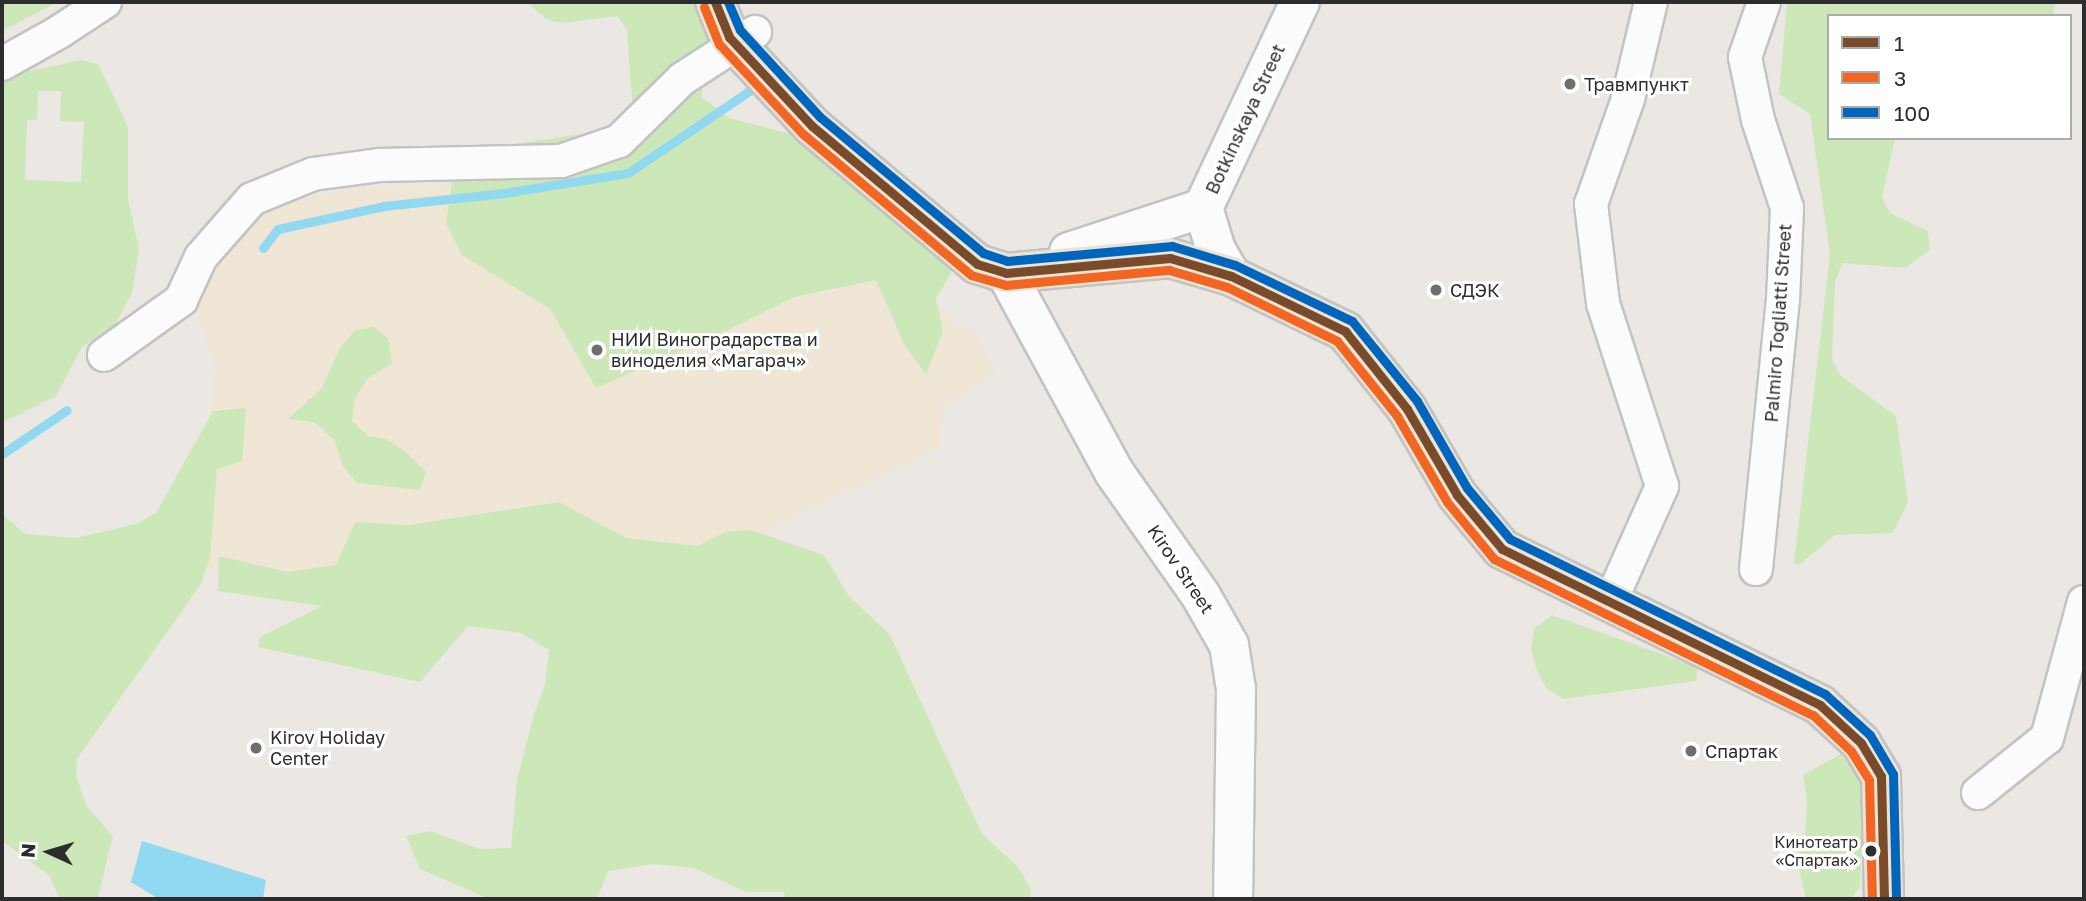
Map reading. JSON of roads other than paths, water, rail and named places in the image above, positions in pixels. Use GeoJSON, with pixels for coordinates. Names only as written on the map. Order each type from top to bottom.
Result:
{"type":"FeatureCollection","features":[{"type":"Feature","properties":{"kind":"main road","name":"Kirov Street"},"geometry":{"type":"LineString","coordinates":[[715,2],[729,37],[745,27],[838,121],[988,248],[1006,273],[1114,472],[1201,596],[1229,645],[1236,690],[1233,899]]}},
{"type":"Feature","properties":{"kind":"main road","name":"Botkinskaya Street"},"geometry":{"type":"LineString","coordinates":[[1224,263],[1203,208],[1300,2]]}},
{"type":"Feature","properties":{"kind":"main road"},"geometry":{"type":"LineString","coordinates":[[1006,273],[1203,208]]}},
{"type":"Feature","properties":{"kind":"main road"},"geometry":{"type":"LineString","coordinates":[[1069,252],[1159,242],[1224,263],[1345,331],[1407,409],[1457,495],[1502,549],[1820,705],[1861,743],[1881,776],[1894,891]]}},
{"type":"Feature","properties":{"kind":"main road"},"geometry":{"type":"LineString","coordinates":[[1224,263],[1234,252],[1344,316],[1392,358],[1420,400],[1468,483],[1514,537],[1616,589],[1842,696],[1882,734],[1902,768],[1907,798],[1894,891]]}},
{"type":"Feature","properties":{"kind":"main road"},"geometry":{"type":"LineString","coordinates":[[1006,273],[1170,258],[1224,263]]}},
{"type":"Feature","properties":{"kind":"street"},"geometry":{"type":"LineString","coordinates":[[2,64],[60,32],[105,2]]}},
{"type":"Feature","properties":{"kind":"street"},"geometry":{"type":"LineString","coordinates":[[1616,589],[1662,486],[1603,303],[1591,204],[1628,99],[1651,2]]}},
{"type":"Feature","properties":{"kind":"street","name":"Palmiro Togliatti Street"},"geometry":{"type":"LineString","coordinates":[[1756,569],[1783,300],[1787,208],[1758,120],[1745,57],[1764,2]]}},
{"type":"Feature","properties":{"kind":"street"},"geometry":{"type":"LineString","coordinates":[[104,355],[181,299],[201,257],[252,199],[313,174],[380,165],[561,161],[619,141],[682,79],[745,27]]}},
{"type":"Feature","properties":{"kind":"street"},"geometry":{"type":"LineString","coordinates":[[1978,793],[2046,738],[2084,602]]}},
{"type":"Feature","properties":{"kind":"water"},"geometry":{"type":"Polygon","coordinates":[[[142,841],[266,880],[263,899],[159,899],[131,882],[142,841]]]}},
{"type":"Feature","properties":{"kind":"waterway"},"geometry":{"type":"LineString","coordinates":[[263,248],[278,229],[384,206],[504,193],[628,173],[755,87]]}},
{"type":"Feature","properties":{"kind":"waterway"},"geometry":{"type":"LineString","coordinates":[[2,454],[67,410]]}},
{"type":"Feature","properties":{"kind":"place","name":"Травмпункт"},"geometry":{"type":"Point","coordinates":[1570,84]}},
{"type":"Feature","properties":{"kind":"place","name":"СДЭК"},"geometry":{"type":"Point","coordinates":[1436,290]}},
{"type":"Feature","properties":{"kind":"place","name":"НИИ Виноградарства и виноделия «Магарач»"},"geometry":{"type":"Point","coordinates":[597,350]}},
{"type":"Feature","properties":{"kind":"place","name":"Kirov Holiday Center"},"geometry":{"type":"Point","coordinates":[256,748]}},
{"type":"Feature","properties":{"kind":"place","name":"Спартак"},"geometry":{"type":"Point","coordinates":[1691,751]}},
{"type":"Feature","properties":{"kind":"place","name":"Кинотеатр «Спартак»"},"geometry":{"type":"Point","coordinates":[1871,851]}}]}
